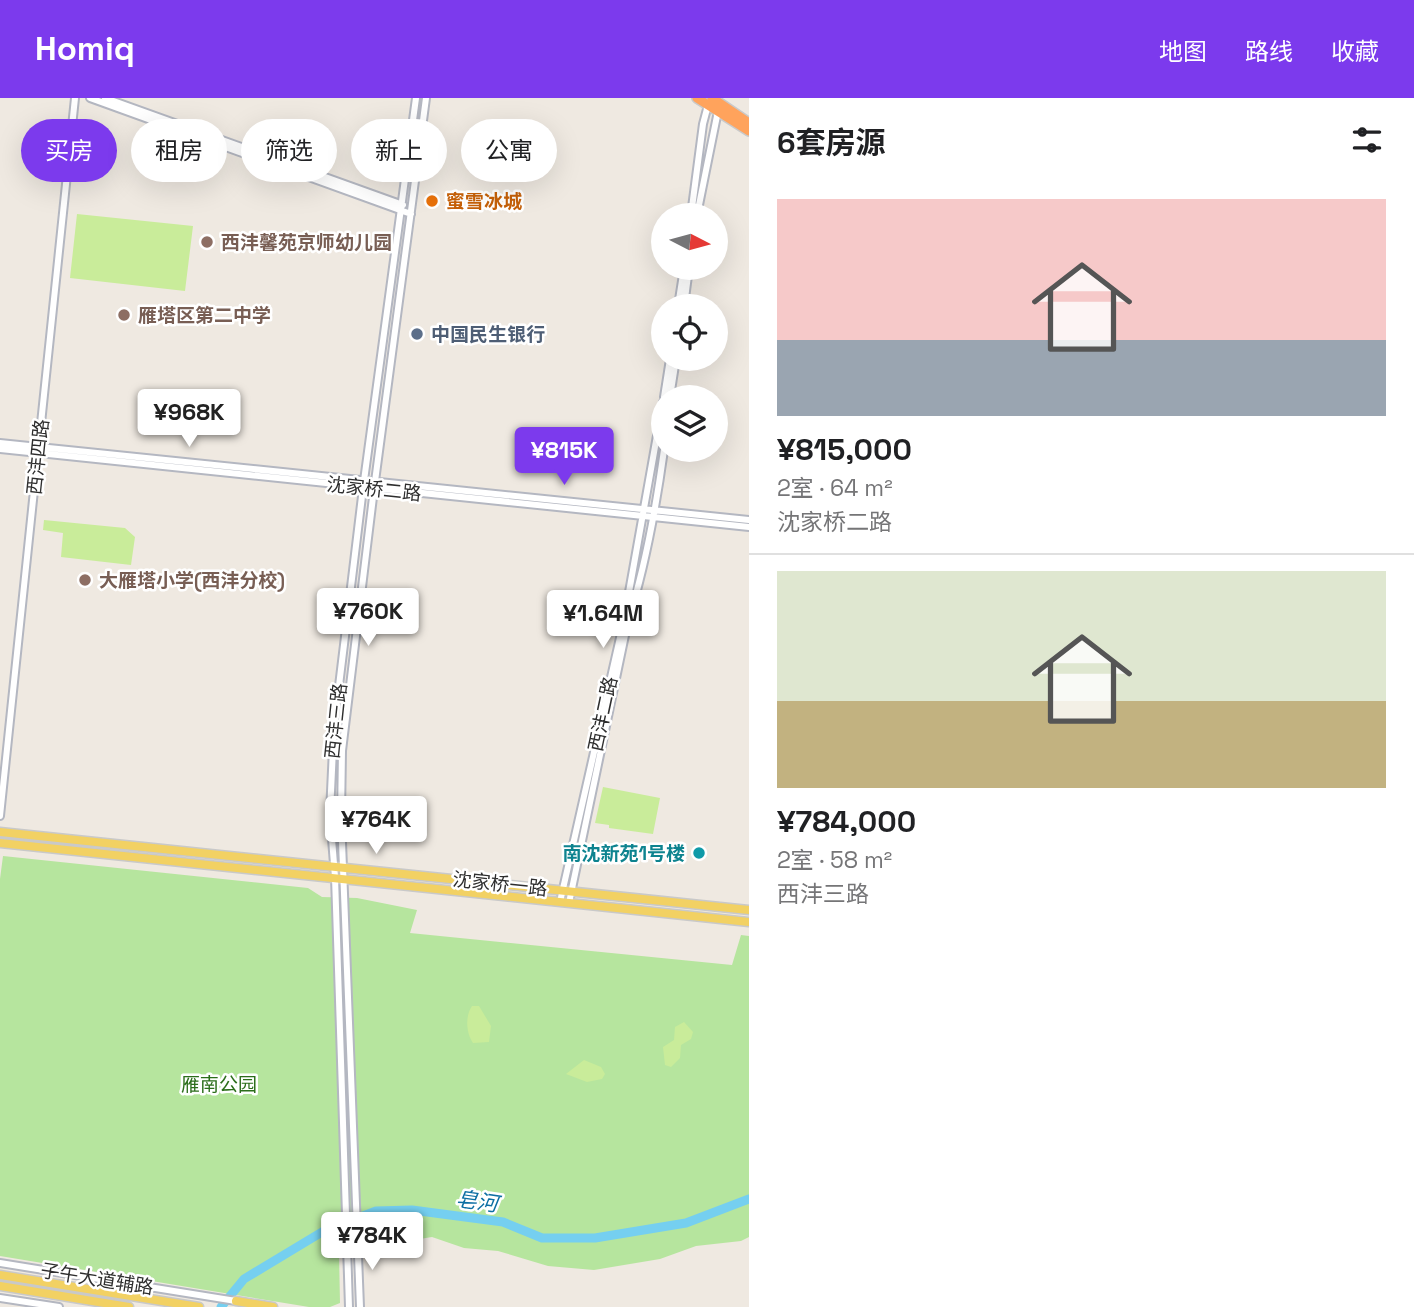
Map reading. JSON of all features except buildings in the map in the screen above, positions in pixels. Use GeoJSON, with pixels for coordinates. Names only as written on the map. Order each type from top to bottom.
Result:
{"type":"FeatureCollection","features":[{"type":"Feature","properties":{"kind":"highway"},"geometry":{"type":"LineString","coordinates":[[697,98],[718,102],[749,122]]}},
{"type":"Feature","properties":{"kind":"highway"},"geometry":{"type":"LineString","coordinates":[[718,102],[749,131]]}},
{"type":"Feature","properties":{"kind":"main road","name":"沈家桥一路"},"geometry":{"type":"LineString","coordinates":[[0,832],[749,910]]}},
{"type":"Feature","properties":{"kind":"main road","name":"沈家桥一路"},"geometry":{"type":"LineString","coordinates":[[0,843],[749,922]]}},
{"type":"Feature","properties":{"kind":"main road"},"geometry":{"type":"LineString","coordinates":[[0,1275],[199,1307]]}},
{"type":"Feature","properties":{"kind":"main road"},"geometry":{"type":"LineString","coordinates":[[0,1286],[129,1307]]}},
{"type":"Feature","properties":{"kind":"main road"},"geometry":{"type":"LineString","coordinates":[[236,1301],[273,1307]]}},
{"type":"Feature","properties":{"kind":"street","name":"西沣四路"},"geometry":{"type":"LineString","coordinates":[[0,816],[75,98]]}},
{"type":"Feature","properties":{"kind":"street"},"geometry":{"type":"LineString","coordinates":[[90,98],[411,211]]}},
{"type":"Feature","properties":{"kind":"street"},"geometry":{"type":"LineString","coordinates":[[105,98],[401,208]]}},
{"type":"Feature","properties":{"kind":"street","name":"西沣三路"},"geometry":{"type":"LineString","coordinates":[[360,1307],[344,879],[339,867],[330,813],[332,752],[364,484],[416,98]]}},
{"type":"Feature","properties":{"kind":"street","name":"西沣三路"},"geometry":{"type":"LineString","coordinates":[[349,1307],[335,877],[339,867],[342,751],[426,98]]}},
{"type":"Feature","properties":{"kind":"street"},"geometry":{"type":"LineString","coordinates":[[693,203],[703,124],[718,102]]}},
{"type":"Feature","properties":{"kind":"street"},"geometry":{"type":"LineString","coordinates":[[699,203],[718,102]]}},
{"type":"Feature","properties":{"kind":"street","name":"沈家桥二路"},"geometry":{"type":"LineString","coordinates":[[0,443],[39,450],[364,484],[374,489],[749,520]]}},
{"type":"Feature","properties":{"kind":"street","name":"沈家桥二路"},"geometry":{"type":"LineString","coordinates":[[0,449],[39,450]]}},
{"type":"Feature","properties":{"kind":"street","name":"西沣二路"},"geometry":{"type":"LineString","coordinates":[[567,891],[621,633],[653,462]]}},
{"type":"Feature","properties":{"kind":"street","name":"西沣二路"},"geometry":{"type":"LineString","coordinates":[[564,902],[655,514],[662,462]]}},
{"type":"Feature","properties":{"kind":"street","name":"沈家桥二路"},"geometry":{"type":"LineString","coordinates":[[364,484],[375,481],[644,513]]}},
{"type":"Feature","properties":{"kind":"street","name":"沈家桥二路"},"geometry":{"type":"LineString","coordinates":[[655,514],[749,527]]}},
{"type":"Feature","properties":{"kind":"street","name":"子午大道辅路"},"geometry":{"type":"LineString","coordinates":[[0,1263],[236,1301]]}},
{"type":"Feature","properties":{"kind":"street","name":"子午大道辅路"},"geometry":{"type":"LineString","coordinates":[[0,1298],[59,1307]]}},
{"type":"Feature","properties":{"kind":"green space"},"geometry":{"type":"Polygon","coordinates":[[[77,214],[193,226],[185,291],[70,278],[77,214]]]}},
{"type":"Feature","properties":{"kind":"green space"},"geometry":{"type":"Polygon","coordinates":[[[44,520],[125,528],[135,537],[131,565],[61,557],[63,533],[43,530],[44,520]]]}},
{"type":"Feature","properties":{"kind":"green space"},"geometry":{"type":"Polygon","coordinates":[[[603,787],[660,798],[653,834],[609,828],[609,825],[595,823],[603,787]]]}},
{"type":"Feature","properties":{"kind":"green space","name":"雁南公园"},"geometry":{"type":"Polygon","coordinates":[[[3,856],[308,888],[322,897],[357,898],[417,910],[410,933],[732,965],[741,935],[749,936],[749,1237],[741,1241],[696,1246],[660,1259],[594,1270],[548,1266],[498,1251],[464,1248],[432,1237],[339,1252],[340,1303],[330,1307],[309,1307],[0,1256],[0,879],[3,856]]]}},
{"type":"Feature","properties":{"kind":"green space"},"geometry":{"type":"Polygon","coordinates":[[[472,1006],[479,1006],[491,1026],[489,1042],[473,1043],[471,1039],[467,1019],[472,1006]]]}},
{"type":"Feature","properties":{"kind":"green space"},"geometry":{"type":"Polygon","coordinates":[[[684,1022],[693,1032],[691,1039],[681,1045],[680,1058],[671,1067],[665,1065],[663,1047],[674,1040],[675,1027],[684,1022]]]}},
{"type":"Feature","properties":{"kind":"green space"},"geometry":{"type":"Polygon","coordinates":[[[584,1060],[601,1067],[605,1074],[602,1079],[587,1082],[566,1074],[584,1060]]]}},
{"type":"Feature","properties":{"kind":"waterway","name":"皂河"},"geometry":{"type":"LineString","coordinates":[[221,1307],[244,1279],[322,1232],[376,1211],[412,1210],[503,1222],[542,1238],[595,1238],[686,1223],[749,1199]]}},
{"type":"Feature","properties":{"kind":"place","name":"蜜雪冰城"},"geometry":{"type":"Point","coordinates":[432,201]}},
{"type":"Feature","properties":{"kind":"place","name":"西沣馨苑京师幼儿园"},"geometry":{"type":"Point","coordinates":[207,242]}},
{"type":"Feature","properties":{"kind":"place","name":"雁塔区第二中学"},"geometry":{"type":"Point","coordinates":[124,315]}},
{"type":"Feature","properties":{"kind":"place","name":"中国民生银行"},"geometry":{"type":"Point","coordinates":[417,334]}},
{"type":"Feature","properties":{"kind":"place","name":"大雁塔小学(西沣分校)"},"geometry":{"type":"Point","coordinates":[85,580]}},
{"type":"Feature","properties":{"kind":"place","name":"南沈新苑1号楼"},"geometry":{"type":"Point","coordinates":[699,853]}}]}
